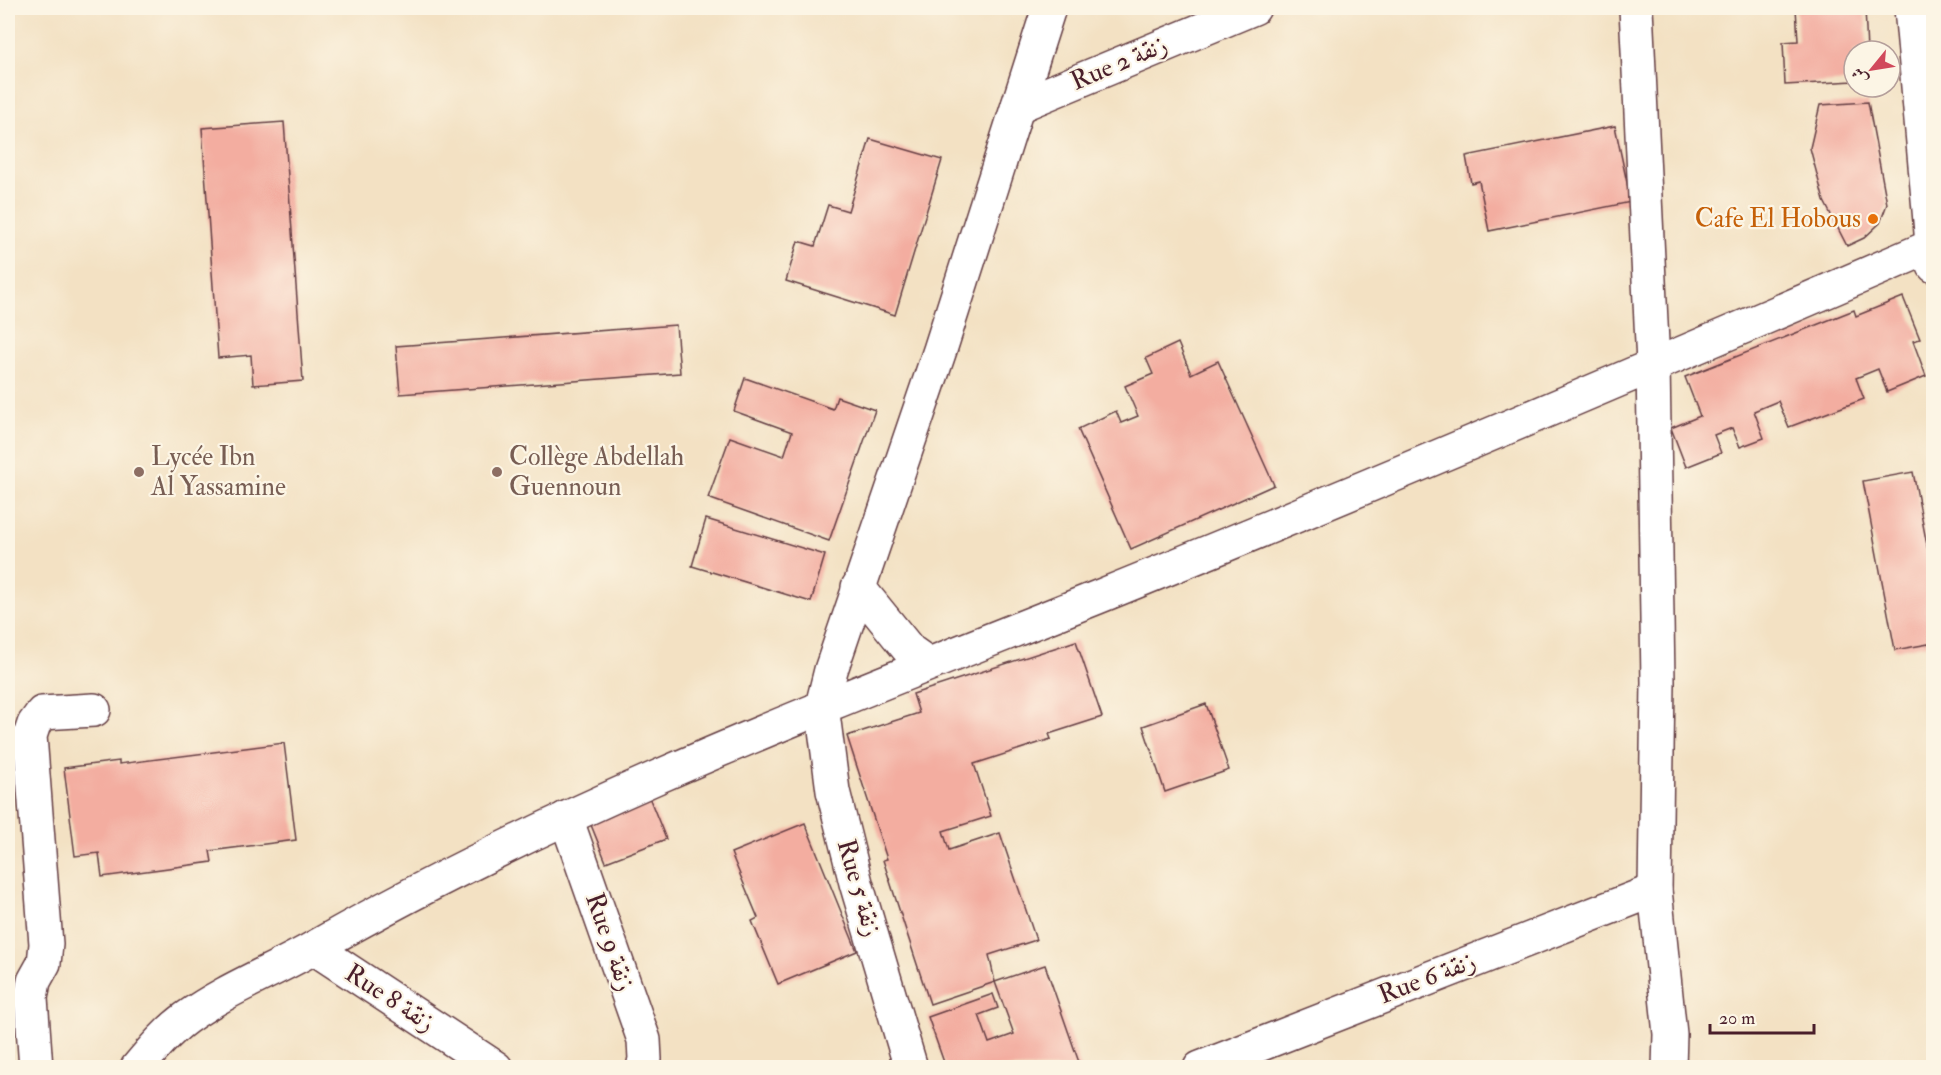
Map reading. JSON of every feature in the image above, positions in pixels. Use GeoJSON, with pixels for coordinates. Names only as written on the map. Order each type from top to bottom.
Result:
{"type":"FeatureCollection","features":[{"type":"Feature","properties":{"kind":"street"},"geometry":{"type":"LineString","coordinates":[[822,706],[831,670],[940,350],[1049,8]]}},
{"type":"Feature","properties":{"kind":"street","name":"Rue 2 زنقة"},"geometry":{"type":"LineString","coordinates":[[1018,106],[1254,8]]}},
{"type":"Feature","properties":{"kind":"street"},"geometry":{"type":"LineString","coordinates":[[1636,8],[1653,364],[1658,682],[1655,890],[1670,1034],[1670,1068]]}},
{"type":"Feature","properties":{"kind":"street"},"geometry":{"type":"LineString","coordinates":[[137,1068],[163,1037],[186,1018],[225,994],[385,908],[566,818],[822,706],[1213,551],[1653,364],[1932,252],[1911,8]]}},
{"type":"Feature","properties":{"kind":"street"},"geometry":{"type":"LineString","coordinates":[[858,587],[910,651],[927,663]]}},
{"type":"Feature","properties":{"kind":"street","name":"Rue 5 زنقة"},"geometry":{"type":"LineString","coordinates":[[822,706],[833,791],[856,883],[911,1068]]}},
{"type":"Feature","properties":{"kind":"street"},"geometry":{"type":"LineString","coordinates":[[36,1068],[31,998],[34,981],[44,963],[46,944],[30,736],[34,724],[42,713],[94,710]]}},
{"type":"Feature","properties":{"kind":"street","name":"Rue 9 زنقة"},"geometry":{"type":"LineString","coordinates":[[566,818],[644,1040],[643,1068]]}},
{"type":"Feature","properties":{"kind":"street","name":"Rue 6 زنقة"},"geometry":{"type":"LineString","coordinates":[[1200,1068],[1655,890]]}},
{"type":"Feature","properties":{"kind":"street","name":"Rue 8 زنقة"},"geometry":{"type":"LineString","coordinates":[[314,948],[496,1068]]}},
{"type":"Feature","properties":{"kind":"building"},"geometry":{"type":"Polygon","coordinates":[[[1796,8],[1865,8],[1866,39],[1842,39],[1842,82],[1785,85],[1783,42],[1798,41],[1796,8]]]}},
{"type":"Feature","properties":{"kind":"building"},"geometry":{"type":"Polygon","coordinates":[[[1868,102],[1887,204],[1880,223],[1864,238],[1847,246],[1824,201],[1810,148],[1820,105],[1868,102]]]}},
{"type":"Feature","properties":{"kind":"building"},"geometry":{"type":"Polygon","coordinates":[[[284,122],[303,381],[253,385],[251,355],[218,358],[202,128],[284,122]]]}},
{"type":"Feature","properties":{"kind":"building"},"geometry":{"type":"Polygon","coordinates":[[[1615,126],[1631,202],[1489,231],[1479,181],[1471,183],[1466,156],[1615,126]]]}},
{"type":"Feature","properties":{"kind":"building"},"geometry":{"type":"Polygon","coordinates":[[[870,139],[942,160],[895,315],[786,281],[798,241],[815,246],[828,205],[848,211],[870,139]]]}},
{"type":"Feature","properties":{"kind":"building"},"geometry":{"type":"Polygon","coordinates":[[[1903,297],[1920,339],[1913,341],[1926,376],[1887,392],[1878,369],[1856,378],[1864,399],[1789,427],[1778,401],[1754,411],[1764,438],[1740,447],[1732,428],[1714,435],[1721,453],[1686,467],[1671,428],[1700,416],[1685,377],[1854,310],[1856,316],[1903,297]]]}},
{"type":"Feature","properties":{"kind":"building"},"geometry":{"type":"Polygon","coordinates":[[[676,325],[680,373],[400,394],[396,346],[676,325]]]}},
{"type":"Feature","properties":{"kind":"building"},"geometry":{"type":"Polygon","coordinates":[[[1178,343],[1191,374],[1218,361],[1274,485],[1131,549],[1078,429],[1116,411],[1121,423],[1138,416],[1125,386],[1153,374],[1146,358],[1178,343]]]}},
{"type":"Feature","properties":{"kind":"building"},"geometry":{"type":"Polygon","coordinates":[[[745,378],[833,409],[837,397],[875,410],[829,541],[708,498],[730,437],[784,456],[792,432],[734,411],[745,378]]]}},
{"type":"Feature","properties":{"kind":"building"},"geometry":{"type":"Polygon","coordinates":[[[1913,472],[1934,582],[1934,643],[1895,650],[1863,481],[1913,472]]]}},
{"type":"Feature","properties":{"kind":"building"},"geometry":{"type":"Polygon","coordinates":[[[706,519],[825,555],[811,602],[692,566],[706,519]]]}},
{"type":"Feature","properties":{"kind":"building"},"geometry":{"type":"Polygon","coordinates":[[[1076,641],[1102,717],[1049,734],[1051,739],[974,764],[991,816],[943,831],[949,850],[1000,833],[1036,940],[989,955],[995,982],[930,1004],[883,860],[887,859],[847,736],[919,713],[913,694],[1076,641]]]}},
{"type":"Feature","properties":{"kind":"building"},"geometry":{"type":"Polygon","coordinates":[[[1206,704],[1229,770],[1165,792],[1143,726],[1206,704]]]}},
{"type":"Feature","properties":{"kind":"building"},"geometry":{"type":"Polygon","coordinates":[[[284,743],[296,840],[210,851],[212,862],[102,877],[99,853],[75,856],[64,768],[119,761],[119,764],[284,743]]]}},
{"type":"Feature","properties":{"kind":"building"},"geometry":{"type":"Polygon","coordinates":[[[649,797],[666,839],[606,862],[589,820],[649,797]]]}},
{"type":"Feature","properties":{"kind":"building"},"geometry":{"type":"Polygon","coordinates":[[[805,823],[857,951],[778,984],[752,921],[758,918],[731,853],[805,823]]]}},
{"type":"Feature","properties":{"kind":"building"},"geometry":{"type":"Polygon","coordinates":[[[1045,965],[1081,1068],[946,1068],[928,1017],[993,994],[998,1008],[979,1015],[989,1043],[1014,1034],[995,982],[1045,965]]]}},
{"type":"Feature","properties":{"kind":"place","name":"Cafe El Hobous"},"geometry":{"type":"Point","coordinates":[1873,219]}},
{"type":"Feature","properties":{"kind":"place","name":"Lycée Ibn Al Yassamine"},"geometry":{"type":"Point","coordinates":[139,472]}},
{"type":"Feature","properties":{"kind":"place","name":"Collège Abdellah Guennoun"},"geometry":{"type":"Point","coordinates":[497,472]}}]}
